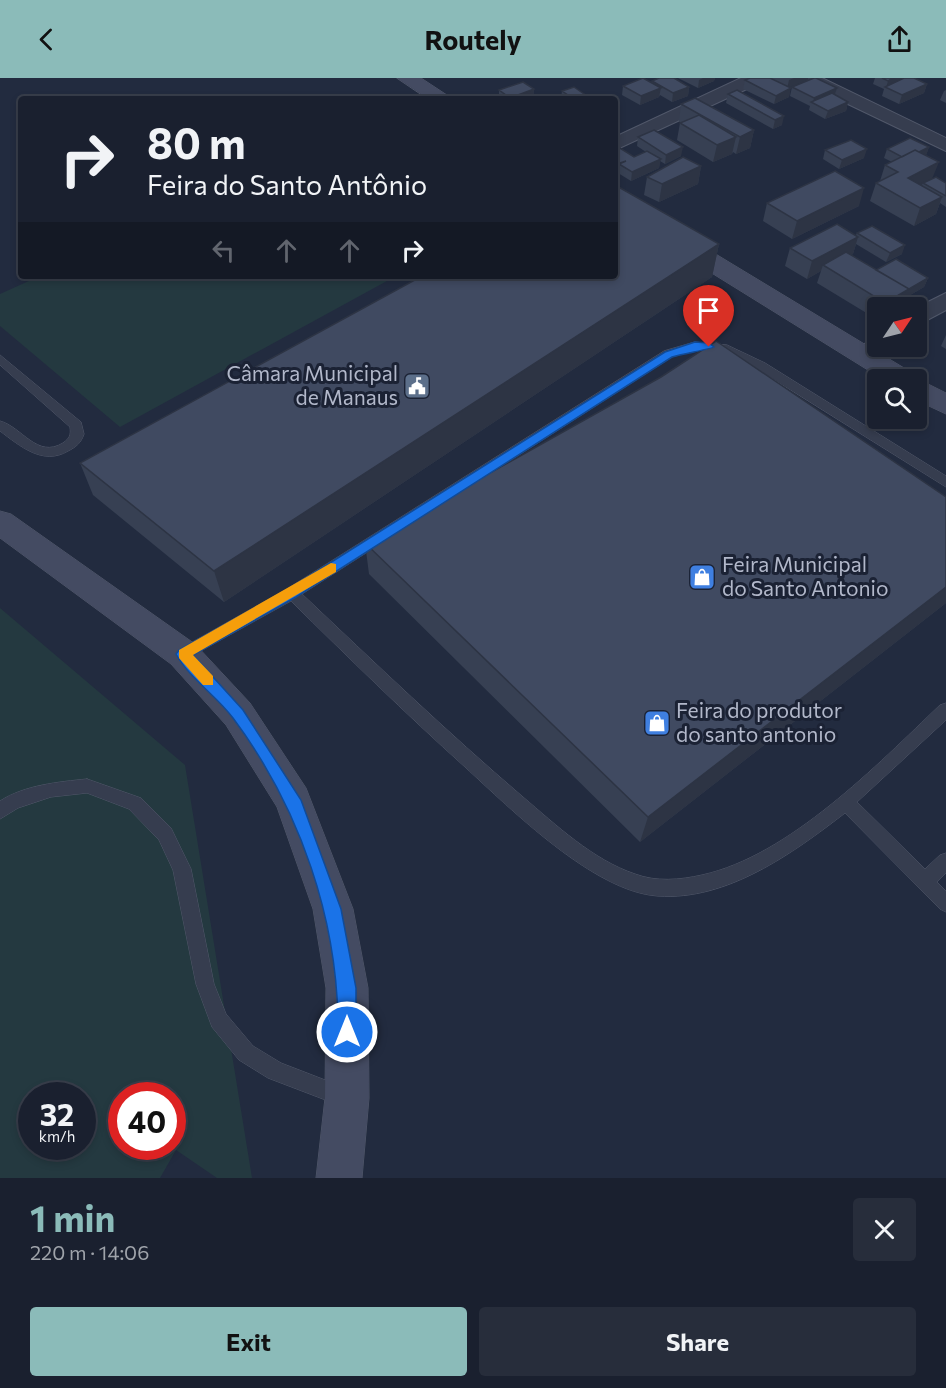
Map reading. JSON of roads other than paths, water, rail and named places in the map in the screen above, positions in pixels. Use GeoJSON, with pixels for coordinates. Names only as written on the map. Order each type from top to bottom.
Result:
{"type":"FeatureCollection","features":[{"type":"Feature","properties":{"kind":"street"},"geometry":{"type":"LineString","coordinates":[[407,78],[438,96]]}},
{"type":"Feature","properties":{"kind":"street"},"geometry":{"type":"LineString","coordinates":[[618,143],[756,78]]}},
{"type":"Feature","properties":{"kind":"street"},"geometry":{"type":"LineString","coordinates":[[808,78],[946,145]]}},
{"type":"Feature","properties":{"kind":"street"},"geometry":{"type":"LineString","coordinates":[[618,206],[635,222],[867,347]]}},
{"type":"Feature","properties":{"kind":"street"},"geometry":{"type":"LineString","coordinates":[[927,312],[946,300]]}},
{"type":"Feature","properties":{"kind":"street"},"geometry":{"type":"LineString","coordinates":[[879,357],[892,369]]}},
{"type":"Feature","properties":{"kind":"street"},"geometry":{"type":"LineString","coordinates":[[927,394],[946,405]]}},
{"type":"Feature","properties":{"kind":"street"},"geometry":{"type":"LineString","coordinates":[[0,522],[183,654],[238,714],[293,800],[333,909],[347,988],[347,1098],[339,1178]]}},
{"type":"Feature","properties":{"kind":"lane"},"geometry":{"type":"LineString","coordinates":[[183,654],[292,593],[668,354],[695,346],[723,348],[761,366],[946,482]]}},
{"type":"Feature","properties":{"kind":"lane"},"geometry":{"type":"LineString","coordinates":[[0,359],[76,425],[78,432],[76,439],[62,451],[50,454],[38,452],[0,424]]}},
{"type":"Feature","properties":{"kind":"lane"},"geometry":{"type":"LineString","coordinates":[[292,593],[458,751],[561,839],[618,876],[650,887],[674,887],[717,880],[767,856],[846,803],[946,710]]}},
{"type":"Feature","properties":{"kind":"lane"},"geometry":{"type":"LineString","coordinates":[[0,811],[13,802],[51,790],[87,786],[135,803],[165,834],[182,869],[205,984],[219,1020],[246,1053],[275,1071],[347,1098]]}},
{"type":"Feature","properties":{"kind":"lane"},"geometry":{"type":"LineString","coordinates":[[846,803],[946,903]]}},
{"type":"Feature","properties":{"kind":"lane"},"geometry":{"type":"LineString","coordinates":[[925,881],[946,861]]}},
{"type":"Feature","properties":{"kind":"place","name":"Câmara Municipal de Manaus"},"geometry":{"type":"Point","coordinates":[417,386]}},
{"type":"Feature","properties":{"kind":"place","name":"Feira Municipal do Santo Antonio"},"geometry":{"type":"Point","coordinates":[702,577]}},
{"type":"Feature","properties":{"kind":"place","name":"Feira do produtor do santo antonio"},"geometry":{"type":"Point","coordinates":[657,723]}}]}
